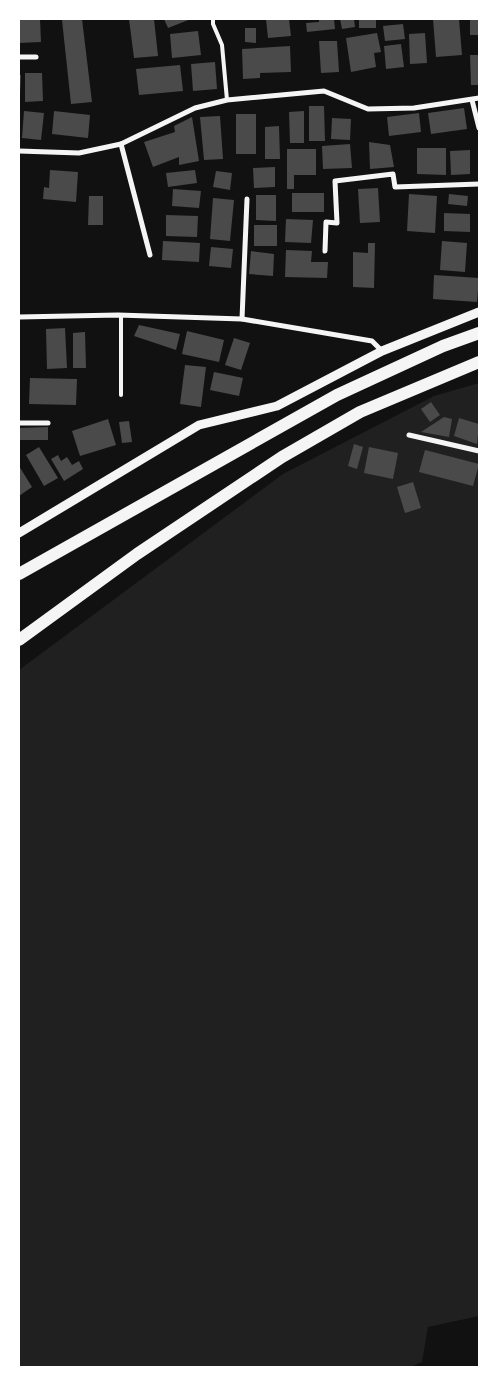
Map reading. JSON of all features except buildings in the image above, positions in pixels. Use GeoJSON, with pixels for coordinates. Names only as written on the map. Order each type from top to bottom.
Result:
{"type":"FeatureCollection","features":[{"type":"Feature","properties":{"kind":"main road"},"geometry":{"type":"LineString","coordinates":[[19,574],[345,391],[443,346],[479,333]]}},
{"type":"Feature","properties":{"kind":"main road"},"geometry":{"type":"LineString","coordinates":[[19,640],[145,548],[282,457],[360,412],[479,362]]}},
{"type":"Feature","properties":{"kind":"street"},"geometry":{"type":"LineString","coordinates":[[19,57],[36,57]]}},
{"type":"Feature","properties":{"kind":"street"},"geometry":{"type":"LineString","coordinates":[[19,151],[78,152],[121,144],[195,108],[226,100],[324,91],[368,109],[414,108],[479,98]]}},
{"type":"Feature","properties":{"kind":"street"},"geometry":{"type":"LineString","coordinates":[[472,100],[479,128]]}},
{"type":"Feature","properties":{"kind":"street"},"geometry":{"type":"LineString","coordinates":[[121,144],[150,255]]}},
{"type":"Feature","properties":{"kind":"street"},"geometry":{"type":"LineString","coordinates":[[325,251],[326,222],[337,223],[335,182],[393,174],[395,187],[479,184]]}},
{"type":"Feature","properties":{"kind":"street"},"geometry":{"type":"LineString","coordinates":[[242,319],[247,199]]}},
{"type":"Feature","properties":{"kind":"street"},"geometry":{"type":"LineString","coordinates":[[19,533],[199,425],[277,406],[382,351],[479,312]]}},
{"type":"Feature","properties":{"kind":"street"},"geometry":{"type":"LineString","coordinates":[[19,318],[121,316],[242,319],[372,341],[382,351]]}},
{"type":"Feature","properties":{"kind":"street"},"geometry":{"type":"LineString","coordinates":[[19,423],[48,423]]}},
{"type":"Feature","properties":{"kind":"street"},"geometry":{"type":"LineString","coordinates":[[409,435],[479,451]]}},
{"type":"Feature","properties":{"kind":"lane"},"geometry":{"type":"LineString","coordinates":[[213,19],[213,24],[222,45],[226,100]]}},
{"type":"Feature","properties":{"kind":"lane"},"geometry":{"type":"LineString","coordinates":[[121,316],[121,395]]}},
{"type":"Feature","properties":{"kind":"shaded area"},"geometry":{"type":"Polygon","coordinates":[[[479,383],[479,1316],[428,1327],[422,1362],[411,1367],[19,1367],[19,670],[283,474],[434,396],[479,383]]]}}]}
